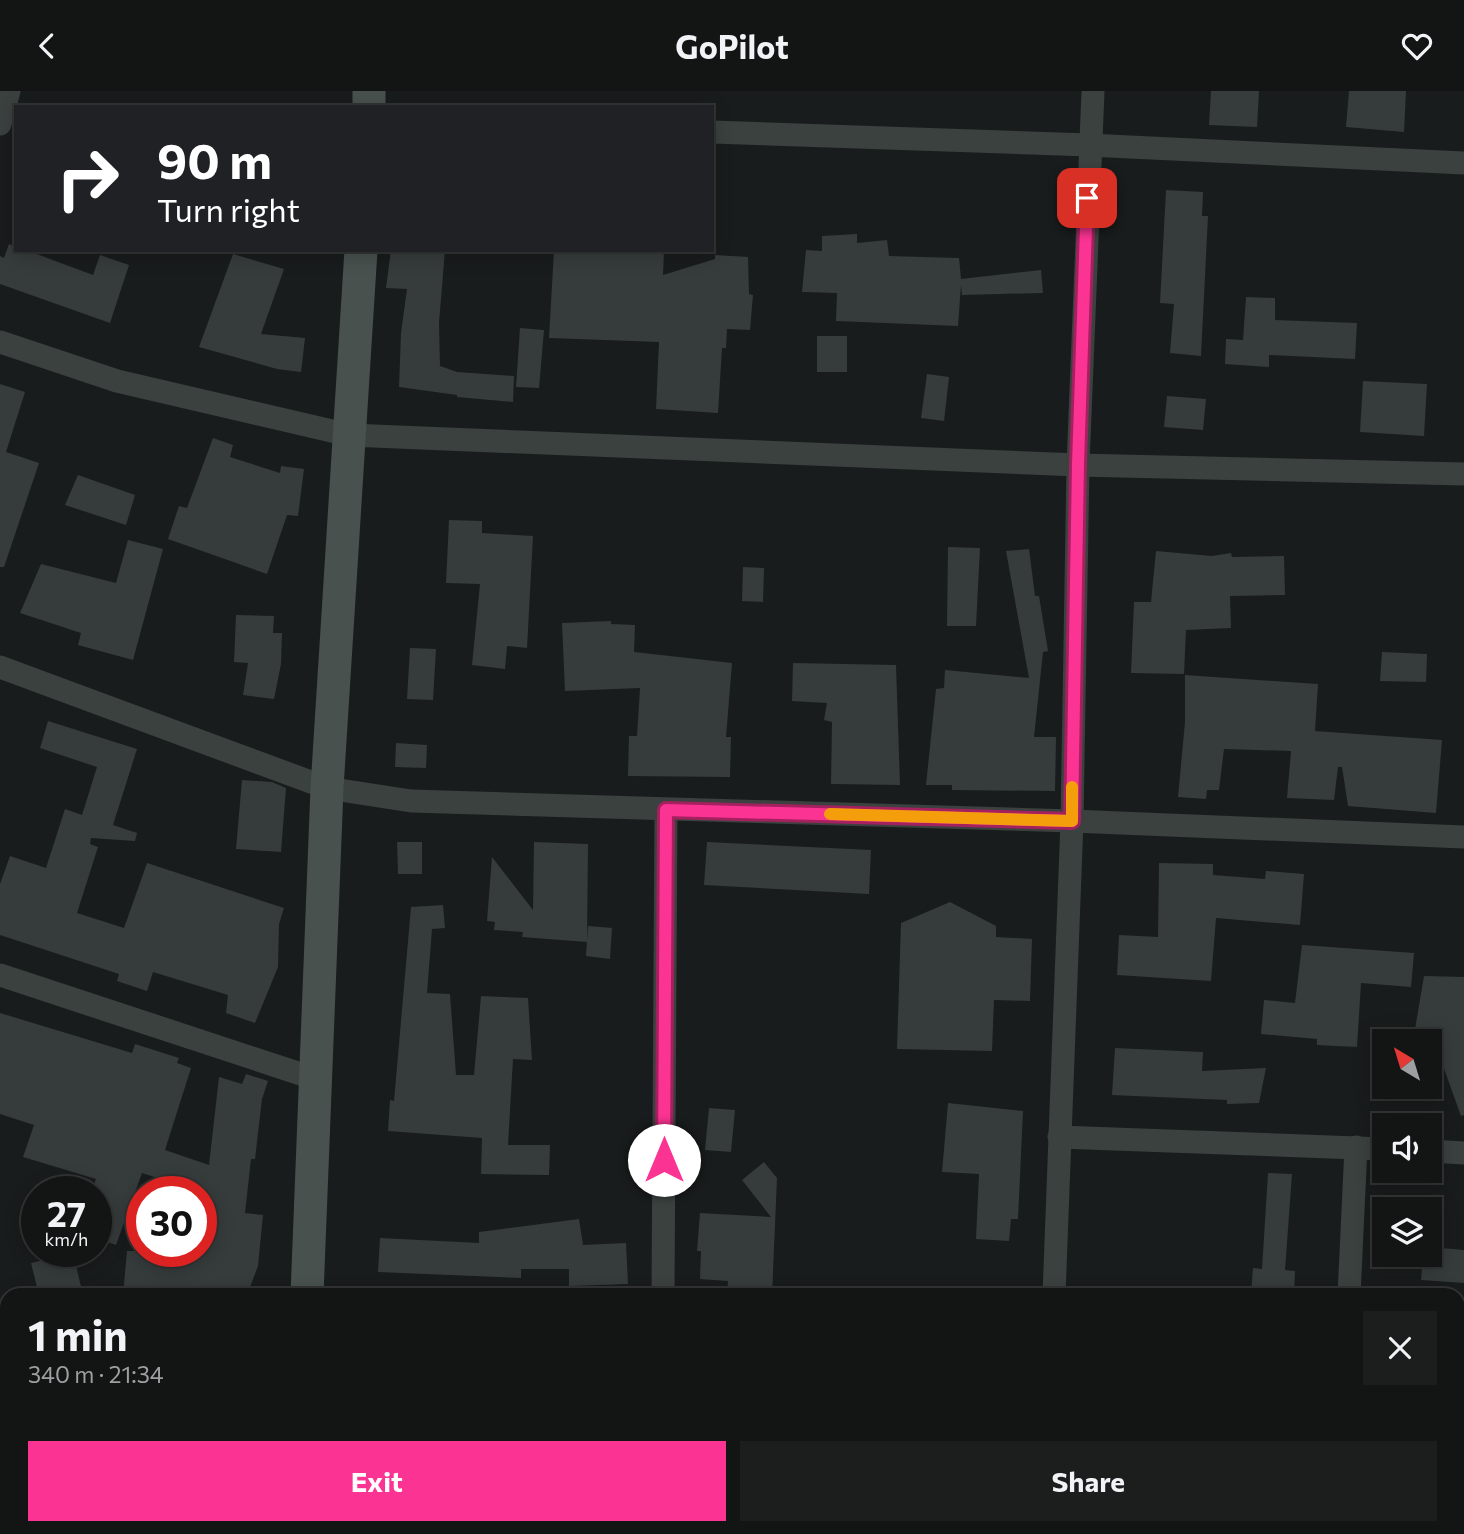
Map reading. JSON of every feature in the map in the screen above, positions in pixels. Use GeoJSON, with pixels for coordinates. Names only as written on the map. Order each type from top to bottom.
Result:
{"type":"FeatureCollection","features":[{"type":"Feature","properties":{"kind":"street"},"geometry":{"type":"LineString","coordinates":[[0,124],[9,91]]}},
{"type":"Feature","properties":{"kind":"street"},"geometry":{"type":"LineString","coordinates":[[1054,1288],[1072,821],[1078,464],[1088,145],[1093,91]]}},
{"type":"Feature","properties":{"kind":"street"},"geometry":{"type":"LineString","coordinates":[[714,132],[1088,145],[1464,163]]}},
{"type":"Feature","properties":{"kind":"street"},"geometry":{"type":"LineString","coordinates":[[307,1288],[327,788],[361,252]]}},
{"type":"Feature","properties":{"kind":"street"},"geometry":{"type":"LineString","coordinates":[[0,342],[117,381],[349,435],[1078,464],[1464,474]]}},
{"type":"Feature","properties":{"kind":"street"},"geometry":{"type":"LineString","coordinates":[[0,667],[327,788],[411,801],[1072,821],[1464,837]]}},
{"type":"Feature","properties":{"kind":"street"},"geometry":{"type":"LineString","coordinates":[[663,1288],[666,810]]}},
{"type":"Feature","properties":{"kind":"street"},"geometry":{"type":"LineString","coordinates":[[0,975],[316,1079]]}},
{"type":"Feature","properties":{"kind":"street"},"geometry":{"type":"LineString","coordinates":[[1059,1137],[1372,1148]]}},
{"type":"Feature","properties":{"kind":"street"},"geometry":{"type":"LineString","coordinates":[[1349,1288],[1356,1147]]}},
{"type":"Feature","properties":{"kind":"street"},"geometry":{"type":"LineString","coordinates":[[1442,1152],[1464,1153]]}},
{"type":"Feature","properties":{"kind":"building"},"geometry":{"type":"Polygon","coordinates":[[[1211,91],[1259,91],[1257,127],[1209,125],[1211,91]]]}},
{"type":"Feature","properties":{"kind":"building"},"geometry":{"type":"Polygon","coordinates":[[[1349,91],[1406,91],[1404,132],[1346,127],[1349,91]]]}},
{"type":"Feature","properties":{"kind":"building"},"geometry":{"type":"Polygon","coordinates":[[[1166,190],[1203,192],[1202,216],[1208,216],[1201,356],[1170,353],[1174,304],[1160,303],[1166,190]]]}},
{"type":"Feature","properties":{"kind":"building"},"geometry":{"type":"Polygon","coordinates":[[[857,234],[857,243],[887,240],[889,256],[959,258],[961,279],[1041,270],[1043,293],[962,295],[961,285],[958,326],[836,321],[837,293],[802,292],[806,250],[822,251],[822,236],[857,234]]]}},
{"type":"Feature","properties":{"kind":"building"},"geometry":{"type":"Polygon","coordinates":[[[9,244],[14,246],[14,252],[31,252],[93,275],[100,255],[129,265],[110,323],[0,284],[0,256],[4,258],[9,244]]]}},
{"type":"Feature","properties":{"kind":"building"},"geometry":{"type":"Polygon","coordinates":[[[391,252],[445,252],[439,323],[440,366],[457,372],[514,376],[513,402],[457,397],[399,387],[401,333],[407,289],[386,288],[391,252]]]}},
{"type":"Feature","properties":{"kind":"building"},"geometry":{"type":"Polygon","coordinates":[[[554,252],[664,252],[663,275],[715,259],[715,255],[748,257],[749,294],[753,295],[750,330],[727,329],[726,348],[722,348],[718,413],[656,409],[659,342],[549,338],[554,252]]]}},
{"type":"Feature","properties":{"kind":"building"},"geometry":{"type":"Polygon","coordinates":[[[233,254],[284,269],[261,334],[305,338],[301,372],[277,369],[199,347],[233,254]]]}},
{"type":"Feature","properties":{"kind":"building"},"geometry":{"type":"Polygon","coordinates":[[[1246,297],[1275,298],[1275,320],[1357,323],[1355,359],[1269,355],[1269,367],[1225,364],[1226,339],[1243,340],[1246,297]]]}},
{"type":"Feature","properties":{"kind":"building"},"geometry":{"type":"Polygon","coordinates":[[[520,328],[544,330],[539,388],[516,387],[520,328]]]}},
{"type":"Feature","properties":{"kind":"building"},"geometry":{"type":"Polygon","coordinates":[[[817,336],[847,336],[847,372],[817,372],[817,336]]]}},
{"type":"Feature","properties":{"kind":"building"},"geometry":{"type":"Polygon","coordinates":[[[927,374],[949,377],[944,421],[921,418],[927,374]]]}},
{"type":"Feature","properties":{"kind":"building"},"geometry":{"type":"Polygon","coordinates":[[[1363,381],[1427,384],[1424,436],[1360,432],[1363,381]]]}},
{"type":"Feature","properties":{"kind":"building"},"geometry":{"type":"Polygon","coordinates":[[[0,384],[25,392],[6,452],[39,463],[4,567],[0,567],[0,384]]]}},
{"type":"Feature","properties":{"kind":"building"},"geometry":{"type":"Polygon","coordinates":[[[1167,396],[1206,399],[1203,430],[1164,427],[1167,396]]]}},
{"type":"Feature","properties":{"kind":"building"},"geometry":{"type":"Polygon","coordinates":[[[213,438],[233,445],[230,457],[280,473],[281,466],[304,469],[298,516],[287,515],[267,574],[168,539],[179,506],[187,508],[213,438]]]}},
{"type":"Feature","properties":{"kind":"building"},"geometry":{"type":"Polygon","coordinates":[[[78,475],[135,495],[126,525],[65,505],[78,475]]]}},
{"type":"Feature","properties":{"kind":"building"},"geometry":{"type":"Polygon","coordinates":[[[449,520],[482,521],[482,533],[533,536],[527,648],[507,646],[505,669],[472,665],[480,584],[446,583],[449,520]]]}},
{"type":"Feature","properties":{"kind":"building"},"geometry":{"type":"Polygon","coordinates":[[[128,540],[163,549],[133,660],[78,645],[81,633],[20,613],[41,564],[116,583],[128,540]]]}},
{"type":"Feature","properties":{"kind":"building"},"geometry":{"type":"Polygon","coordinates":[[[948,547],[980,548],[976,626],[947,626],[948,547]]]}},
{"type":"Feature","properties":{"kind":"building"},"geometry":{"type":"Polygon","coordinates":[[[1029,549],[1035,596],[1039,596],[1048,651],[1043,652],[1034,737],[1056,737],[1055,791],[952,790],[952,785],[926,785],[936,689],[944,688],[945,670],[1029,678],[1006,551],[1029,549]]]}},
{"type":"Feature","properties":{"kind":"building"},"geometry":{"type":"Polygon","coordinates":[[[1156,551],[1212,556],[1231,553],[1232,557],[1284,556],[1285,595],[1230,596],[1231,628],[1186,630],[1184,674],[1131,673],[1134,602],[1151,602],[1156,551]]]}},
{"type":"Feature","properties":{"kind":"building"},"geometry":{"type":"Polygon","coordinates":[[[743,567],[764,568],[763,602],[742,601],[743,567]]]}},
{"type":"Feature","properties":{"kind":"building"},"geometry":{"type":"Polygon","coordinates":[[[236,615],[274,616],[273,633],[282,633],[281,664],[274,699],[243,695],[248,663],[234,662],[236,615]]]}},
{"type":"Feature","properties":{"kind":"building"},"geometry":{"type":"Polygon","coordinates":[[[611,621],[611,624],[635,625],[634,652],[732,663],[726,737],[731,737],[730,777],[628,776],[629,736],[637,736],[640,688],[565,691],[562,623],[611,621]]]}},
{"type":"Feature","properties":{"kind":"building"},"geometry":{"type":"Polygon","coordinates":[[[410,648],[436,649],[433,700],[407,699],[410,648]]]}},
{"type":"Feature","properties":{"kind":"building"},"geometry":{"type":"Polygon","coordinates":[[[1382,652],[1427,654],[1426,682],[1380,681],[1382,652]]]}},
{"type":"Feature","properties":{"kind":"building"},"geometry":{"type":"Polygon","coordinates":[[[793,663],[896,665],[900,785],[831,784],[832,722],[824,720],[827,703],[792,701],[793,663]]]}},
{"type":"Feature","properties":{"kind":"building"},"geometry":{"type":"Polygon","coordinates":[[[1185,675],[1318,684],[1315,731],[1442,740],[1436,813],[1348,806],[1342,767],[1338,767],[1334,800],[1287,798],[1291,751],[1224,749],[1219,790],[1207,790],[1206,799],[1178,797],[1185,722],[1185,675]]]}},
{"type":"Feature","properties":{"kind":"building"},"geometry":{"type":"Polygon","coordinates":[[[48,721],[137,749],[113,825],[137,833],[135,841],[91,838],[90,844],[98,847],[77,913],[124,928],[147,863],[284,908],[279,924],[278,967],[255,1023],[226,1013],[228,995],[153,972],[147,991],[117,981],[119,974],[0,935],[0,884],[10,856],[46,868],[65,809],[82,815],[97,767],[40,748],[48,721]]]}},
{"type":"Feature","properties":{"kind":"building"},"geometry":{"type":"Polygon","coordinates":[[[396,743],[427,745],[426,768],[395,767],[396,743]]]}},
{"type":"Feature","properties":{"kind":"building"},"geometry":{"type":"Polygon","coordinates":[[[242,780],[272,782],[286,788],[281,852],[236,849],[242,780]]]}},
{"type":"Feature","properties":{"kind":"building"},"geometry":{"type":"Polygon","coordinates":[[[397,842],[422,842],[422,874],[398,874],[397,842]]]}},
{"type":"Feature","properties":{"kind":"building"},"geometry":{"type":"Polygon","coordinates":[[[534,842],[588,844],[587,942],[522,937],[523,932],[494,930],[495,922],[487,921],[492,857],[533,910],[534,842]]]}},
{"type":"Feature","properties":{"kind":"building"},"geometry":{"type":"Polygon","coordinates":[[[707,842],[871,850],[869,894],[704,885],[707,842]]]}},
{"type":"Feature","properties":{"kind":"building"},"geometry":{"type":"Polygon","coordinates":[[[1159,863],[1213,864],[1213,875],[1265,879],[1266,871],[1304,874],[1300,925],[1216,918],[1211,981],[1117,975],[1119,935],[1158,937],[1159,863]]]}},
{"type":"Feature","properties":{"kind":"building"},"geometry":{"type":"Polygon","coordinates":[[[950,902],[996,926],[996,937],[1032,939],[1030,1001],[994,1000],[992,1051],[897,1049],[901,923],[950,902]]]}},
{"type":"Feature","properties":{"kind":"building"},"geometry":{"type":"Polygon","coordinates":[[[443,905],[445,928],[432,929],[427,993],[450,994],[456,1075],[474,1075],[481,996],[528,998],[532,1060],[513,1059],[508,1145],[550,1145],[549,1175],[481,1174],[482,1138],[388,1131],[390,1100],[394,1101],[411,907],[443,905]]]}},
{"type":"Feature","properties":{"kind":"building"},"geometry":{"type":"Polygon","coordinates":[[[588,926],[612,928],[610,959],[586,956],[588,926]]]}},
{"type":"Feature","properties":{"kind":"building"},"geometry":{"type":"Polygon","coordinates":[[[1302,945],[1414,953],[1411,987],[1361,983],[1357,1047],[1317,1045],[1317,1039],[1261,1034],[1264,1000],[1295,1003],[1302,945]]]}},
{"type":"Feature","properties":{"kind":"building"},"geometry":{"type":"Polygon","coordinates":[[[1424,976],[1464,977],[1464,1115],[1461,1116],[1442,1063],[1442,1029],[1415,1029],[1424,976]]]}},
{"type":"Feature","properties":{"kind":"building"},"geometry":{"type":"Polygon","coordinates":[[[0,1013],[132,1053],[135,1044],[179,1058],[177,1063],[191,1068],[165,1150],[209,1165],[219,1077],[242,1084],[246,1074],[268,1081],[262,1099],[255,1159],[251,1159],[245,1213],[263,1215],[258,1266],[250,1288],[124,1288],[126,1262],[126,1267],[217,1267],[217,1176],[151,1176],[142,1173],[141,1176],[126,1176],[126,1217],[116,1245],[112,1244],[112,1176],[86,1176],[23,1157],[34,1125],[0,1114],[0,1013]]]}},
{"type":"Feature","properties":{"kind":"building"},"geometry":{"type":"Polygon","coordinates":[[[1115,1048],[1203,1052],[1202,1071],[1266,1068],[1259,1103],[1227,1104],[1227,1100],[1112,1095],[1115,1048]]]}},
{"type":"Feature","properties":{"kind":"building"},"geometry":{"type":"Polygon","coordinates":[[[948,1103],[1023,1111],[1018,1219],[1011,1219],[1009,1241],[976,1239],[979,1174],[942,1172],[948,1103]]]}},
{"type":"Feature","properties":{"kind":"building"},"geometry":{"type":"Polygon","coordinates":[[[709,1108],[735,1110],[731,1152],[705,1150],[709,1108]]]}},
{"type":"Feature","properties":{"kind":"building"},"geometry":{"type":"Polygon","coordinates":[[[764,1162],[777,1178],[772,1288],[727,1288],[728,1281],[700,1279],[701,1251],[697,1251],[700,1213],[771,1217],[742,1180],[764,1162]]]}},
{"type":"Feature","properties":{"kind":"building"},"geometry":{"type":"Polygon","coordinates":[[[1268,1173],[1292,1174],[1285,1270],[1295,1271],[1294,1288],[1252,1288],[1253,1268],[1262,1269],[1268,1173]]]}},
{"type":"Feature","properties":{"kind":"building"},"geometry":{"type":"Polygon","coordinates":[[[579,1219],[583,1245],[626,1243],[628,1284],[569,1286],[569,1269],[521,1269],[521,1278],[378,1272],[380,1238],[479,1243],[479,1232],[579,1219]]]}},
{"type":"Feature","properties":{"kind":"building"},"geometry":{"type":"Polygon","coordinates":[[[1442,1248],[1464,1250],[1464,1283],[1421,1280],[1422,1267],[1442,1267],[1442,1248]]]}},
{"type":"Feature","properties":{"kind":"building"},"geometry":{"type":"Polygon","coordinates":[[[32,1267],[76,1267],[81,1288],[37,1288],[32,1267]]]}},
{"type":"Feature","properties":{"kind":"slow traffic"},"geometry":{"type":"LineString","coordinates":[[830,814],[1072,821],[1072,787]]}},
{"type":"Feature","properties":{"kind":"route"},"geometry":{"type":"LineString","coordinates":[[664,1160],[666,810],[1072,821],[1078,464],[1087,198]]}}]}
